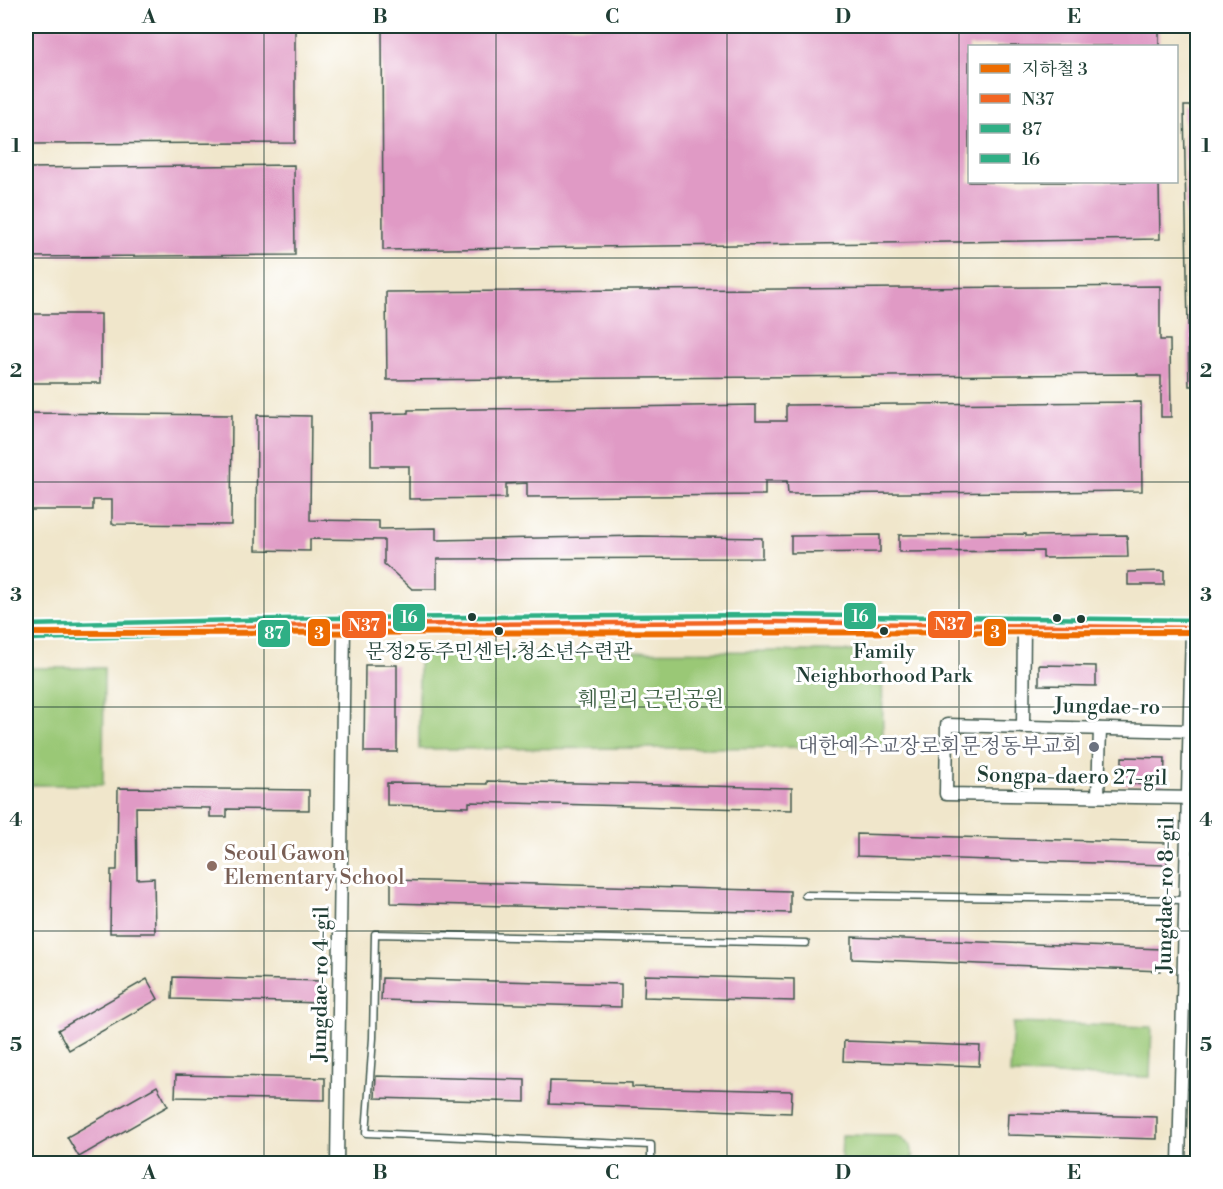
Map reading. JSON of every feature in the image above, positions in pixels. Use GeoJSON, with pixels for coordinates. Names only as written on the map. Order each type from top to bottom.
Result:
{"type":"FeatureCollection","features":[{"type":"Feature","properties":{"kind":"main road"},"geometry":{"type":"LineString","coordinates":[[26,632],[344,625],[776,622],[1195,628]]}},
{"type":"Feature","properties":{"kind":"street","name":"Jungdae-ro 4-gil"},"geometry":{"type":"LineString","coordinates":[[338,1164],[344,625]]}},
{"type":"Feature","properties":{"kind":"street","name":"Jungdae-ro"},"geometry":{"type":"LineString","coordinates":[[1023,727],[1024,625]]}},
{"type":"Feature","properties":{"kind":"street","name":"Jungdae-ro 8-gil"},"geometry":{"type":"LineString","coordinates":[[1179,1164],[1186,900],[1193,798],[1190,731],[1195,628]]}},
{"type":"Feature","properties":{"kind":"street","name":"Jungdae-ro"},"geometry":{"type":"LineString","coordinates":[[946,794],[947,725],[1190,731]]}},
{"type":"Feature","properties":{"kind":"street"},"geometry":{"type":"LineString","coordinates":[[1098,796],[1100,729]]}},
{"type":"Feature","properties":{"kind":"street","name":"Songpa-daero 27-gil"},"geometry":{"type":"LineString","coordinates":[[946,794],[1193,798]]}},
{"type":"Feature","properties":{"kind":"lane"},"geometry":{"type":"LineString","coordinates":[[805,895],[1186,900]]}},
{"type":"Feature","properties":{"kind":"lane"},"geometry":{"type":"LineString","coordinates":[[651,1164],[651,1145],[366,1133],[373,1038],[375,934],[806,943]]}},
{"type":"Feature","properties":{"kind":"green space","name":"훼밀리 근린공원"},"geometry":{"type":"Polygon","coordinates":[[[882,651],[883,747],[419,749],[419,652],[882,651]]]}},
{"type":"Feature","properties":{"kind":"green space"},"geometry":{"type":"Polygon","coordinates":[[[26,668],[104,668],[103,785],[26,785],[26,668]]]}},
{"type":"Feature","properties":{"kind":"green space"},"geometry":{"type":"Polygon","coordinates":[[[1013,1023],[1152,1027],[1150,1077],[1010,1074],[1013,1023]]]}},
{"type":"Feature","properties":{"kind":"green space"},"geometry":{"type":"Polygon","coordinates":[[[842,1135],[898,1136],[911,1146],[913,1157],[908,1163],[841,1163],[842,1135]]]}},
{"type":"Feature","properties":{"kind":"building"},"geometry":{"type":"Polygon","coordinates":[[[26,26],[295,26],[295,143],[26,144],[26,26]]]}},
{"type":"Feature","properties":{"kind":"building"},"geometry":{"type":"Polygon","coordinates":[[[382,26],[1159,26],[1159,45],[968,45],[968,183],[1159,183],[1160,239],[383,250],[382,26]]]}},
{"type":"Feature","properties":{"kind":"building"},"geometry":{"type":"Polygon","coordinates":[[[1184,106],[1197,106],[1197,386],[1189,386],[1184,106]]]}},
{"type":"Feature","properties":{"kind":"building"},"geometry":{"type":"Polygon","coordinates":[[[294,165],[295,255],[26,257],[26,168],[294,165]]]}},
{"type":"Feature","properties":{"kind":"building"},"geometry":{"type":"Polygon","coordinates":[[[1160,286],[1160,340],[1170,340],[1171,417],[1161,417],[1161,376],[1138,376],[1138,374],[387,380],[386,292],[1160,286]]]}},
{"type":"Feature","properties":{"kind":"building"},"geometry":{"type":"Polygon","coordinates":[[[26,314],[101,314],[101,383],[26,383],[26,314]]]}},
{"type":"Feature","properties":{"kind":"building"},"geometry":{"type":"Polygon","coordinates":[[[1141,402],[1142,491],[788,494],[787,481],[765,481],[765,495],[527,497],[527,483],[506,484],[506,498],[409,499],[409,466],[371,466],[371,414],[408,413],[408,410],[756,405],[756,421],[786,421],[786,405],[1141,402]]]}},
{"type":"Feature","properties":{"kind":"building"},"geometry":{"type":"Polygon","coordinates":[[[26,413],[232,415],[231,525],[112,524],[112,500],[93,500],[93,510],[26,510],[26,413]]]}},
{"type":"Feature","properties":{"kind":"building"},"geometry":{"type":"Polygon","coordinates":[[[257,415],[311,416],[310,520],[379,521],[379,529],[436,528],[436,540],[640,536],[762,538],[762,558],[437,559],[437,589],[412,589],[384,564],[384,540],[310,539],[310,551],[256,550],[257,415]]]}},
{"type":"Feature","properties":{"kind":"building"},"geometry":{"type":"Polygon","coordinates":[[[1026,534],[1026,536],[1127,535],[1128,557],[1043,558],[1043,551],[899,552],[899,535],[1026,534]]]}},
{"type":"Feature","properties":{"kind":"building"},"geometry":{"type":"Polygon","coordinates":[[[880,535],[880,552],[791,553],[791,536],[880,535]]]}},
{"type":"Feature","properties":{"kind":"building"},"geometry":{"type":"Polygon","coordinates":[[[1164,571],[1164,585],[1128,585],[1128,572],[1164,571]]]}},
{"type":"Feature","properties":{"kind":"building"},"geometry":{"type":"Polygon","coordinates":[[[365,665],[397,665],[397,752],[364,752],[365,665]]]}},
{"type":"Feature","properties":{"kind":"building"},"geometry":{"type":"Polygon","coordinates":[[[1039,665],[1096,666],[1096,686],[1039,685],[1039,665]]]}},
{"type":"Feature","properties":{"kind":"building"},"geometry":{"type":"Polygon","coordinates":[[[1122,757],[1165,758],[1164,785],[1122,784],[1122,757]]]}},
{"type":"Feature","properties":{"kind":"building"},"geometry":{"type":"Polygon","coordinates":[[[487,781],[792,788],[792,810],[469,802],[469,807],[387,805],[387,783],[487,784],[487,781]]]}},
{"type":"Feature","properties":{"kind":"building"},"geometry":{"type":"Polygon","coordinates":[[[118,788],[309,790],[309,810],[227,809],[227,817],[210,817],[210,808],[136,807],[137,879],[154,878],[155,933],[110,933],[111,870],[117,870],[118,788]]]}},
{"type":"Feature","properties":{"kind":"building"},"geometry":{"type":"Polygon","coordinates":[[[857,834],[1167,843],[1167,865],[857,856],[857,834]]]}},
{"type":"Feature","properties":{"kind":"building"},"geometry":{"type":"Polygon","coordinates":[[[391,880],[790,891],[790,913],[391,903],[391,880]]]}},
{"type":"Feature","properties":{"kind":"building"},"geometry":{"type":"Polygon","coordinates":[[[852,937],[1161,949],[1161,971],[852,959],[852,937]]]}},
{"type":"Feature","properties":{"kind":"building"},"geometry":{"type":"Polygon","coordinates":[[[645,975],[794,979],[794,1001],[644,997],[645,975]]]}},
{"type":"Feature","properties":{"kind":"building"},"geometry":{"type":"Polygon","coordinates":[[[173,977],[322,981],[322,1003],[172,999],[173,977]]]}},
{"type":"Feature","properties":{"kind":"building"},"geometry":{"type":"Polygon","coordinates":[[[382,978],[621,984],[621,1007],[381,1000],[382,978]]]}},
{"type":"Feature","properties":{"kind":"building"},"geometry":{"type":"Polygon","coordinates":[[[147,979],[158,999],[69,1050],[58,1030],[147,979]]]}},
{"type":"Feature","properties":{"kind":"building"},"geometry":{"type":"Polygon","coordinates":[[[844,1041],[980,1046],[979,1066],[843,1061],[844,1041]]]}},
{"type":"Feature","properties":{"kind":"building"},"geometry":{"type":"Polygon","coordinates":[[[176,1075],[325,1078],[325,1100],[175,1097],[176,1075]]]}},
{"type":"Feature","properties":{"kind":"building"},"geometry":{"type":"Polygon","coordinates":[[[376,1076],[525,1080],[525,1102],[375,1098],[376,1076]]]}},
{"type":"Feature","properties":{"kind":"building"},"geometry":{"type":"Polygon","coordinates":[[[550,1081],[632,1083],[632,1087],[792,1091],[791,1113],[549,1104],[550,1081]]]}},
{"type":"Feature","properties":{"kind":"building"},"geometry":{"type":"Polygon","coordinates":[[[157,1086],[168,1106],[79,1157],[67,1137],[157,1086]]]}},
{"type":"Feature","properties":{"kind":"building"},"geometry":{"type":"Polygon","coordinates":[[[1008,1113],[1157,1117],[1157,1139],[1007,1135],[1008,1113]]]}},
{"type":"Feature","properties":{"kind":"metro line","name":"3"},"geometry":{"type":"LineString","coordinates":[[26,633],[1198,632]]}},
{"type":"Feature","properties":{"kind":"transit line","name":"16"},"geometry":{"type":"LineString","coordinates":[[26,625],[327,618],[776,615],[1198,620]]}},
{"type":"Feature","properties":{"kind":"transit line","name":"N37"},"geometry":{"type":"LineString","coordinates":[[26,632],[327,625],[776,622],[1198,628]]}},
{"type":"Feature","properties":{"kind":"transit line","name":"87"},"geometry":{"type":"LineString","coordinates":[[26,639],[327,632],[776,630],[1198,635]]}},
{"type":"Feature","properties":{"kind":"place","name":"문정2동주민센터.청소년수련관"},"geometry":{"type":"Point","coordinates":[499,631]}},
{"type":"Feature","properties":{"kind":"place","name":"Family Neighborhood Park"},"geometry":{"type":"Point","coordinates":[884,631]}},
{"type":"Feature","properties":{"kind":"place","name":"대한예수교장로회문정동부교회"},"geometry":{"type":"Point","coordinates":[1094,747]}},
{"type":"Feature","properties":{"kind":"place","name":"Seoul Gawon Elementary School"},"geometry":{"type":"Point","coordinates":[212,866]}}]}
